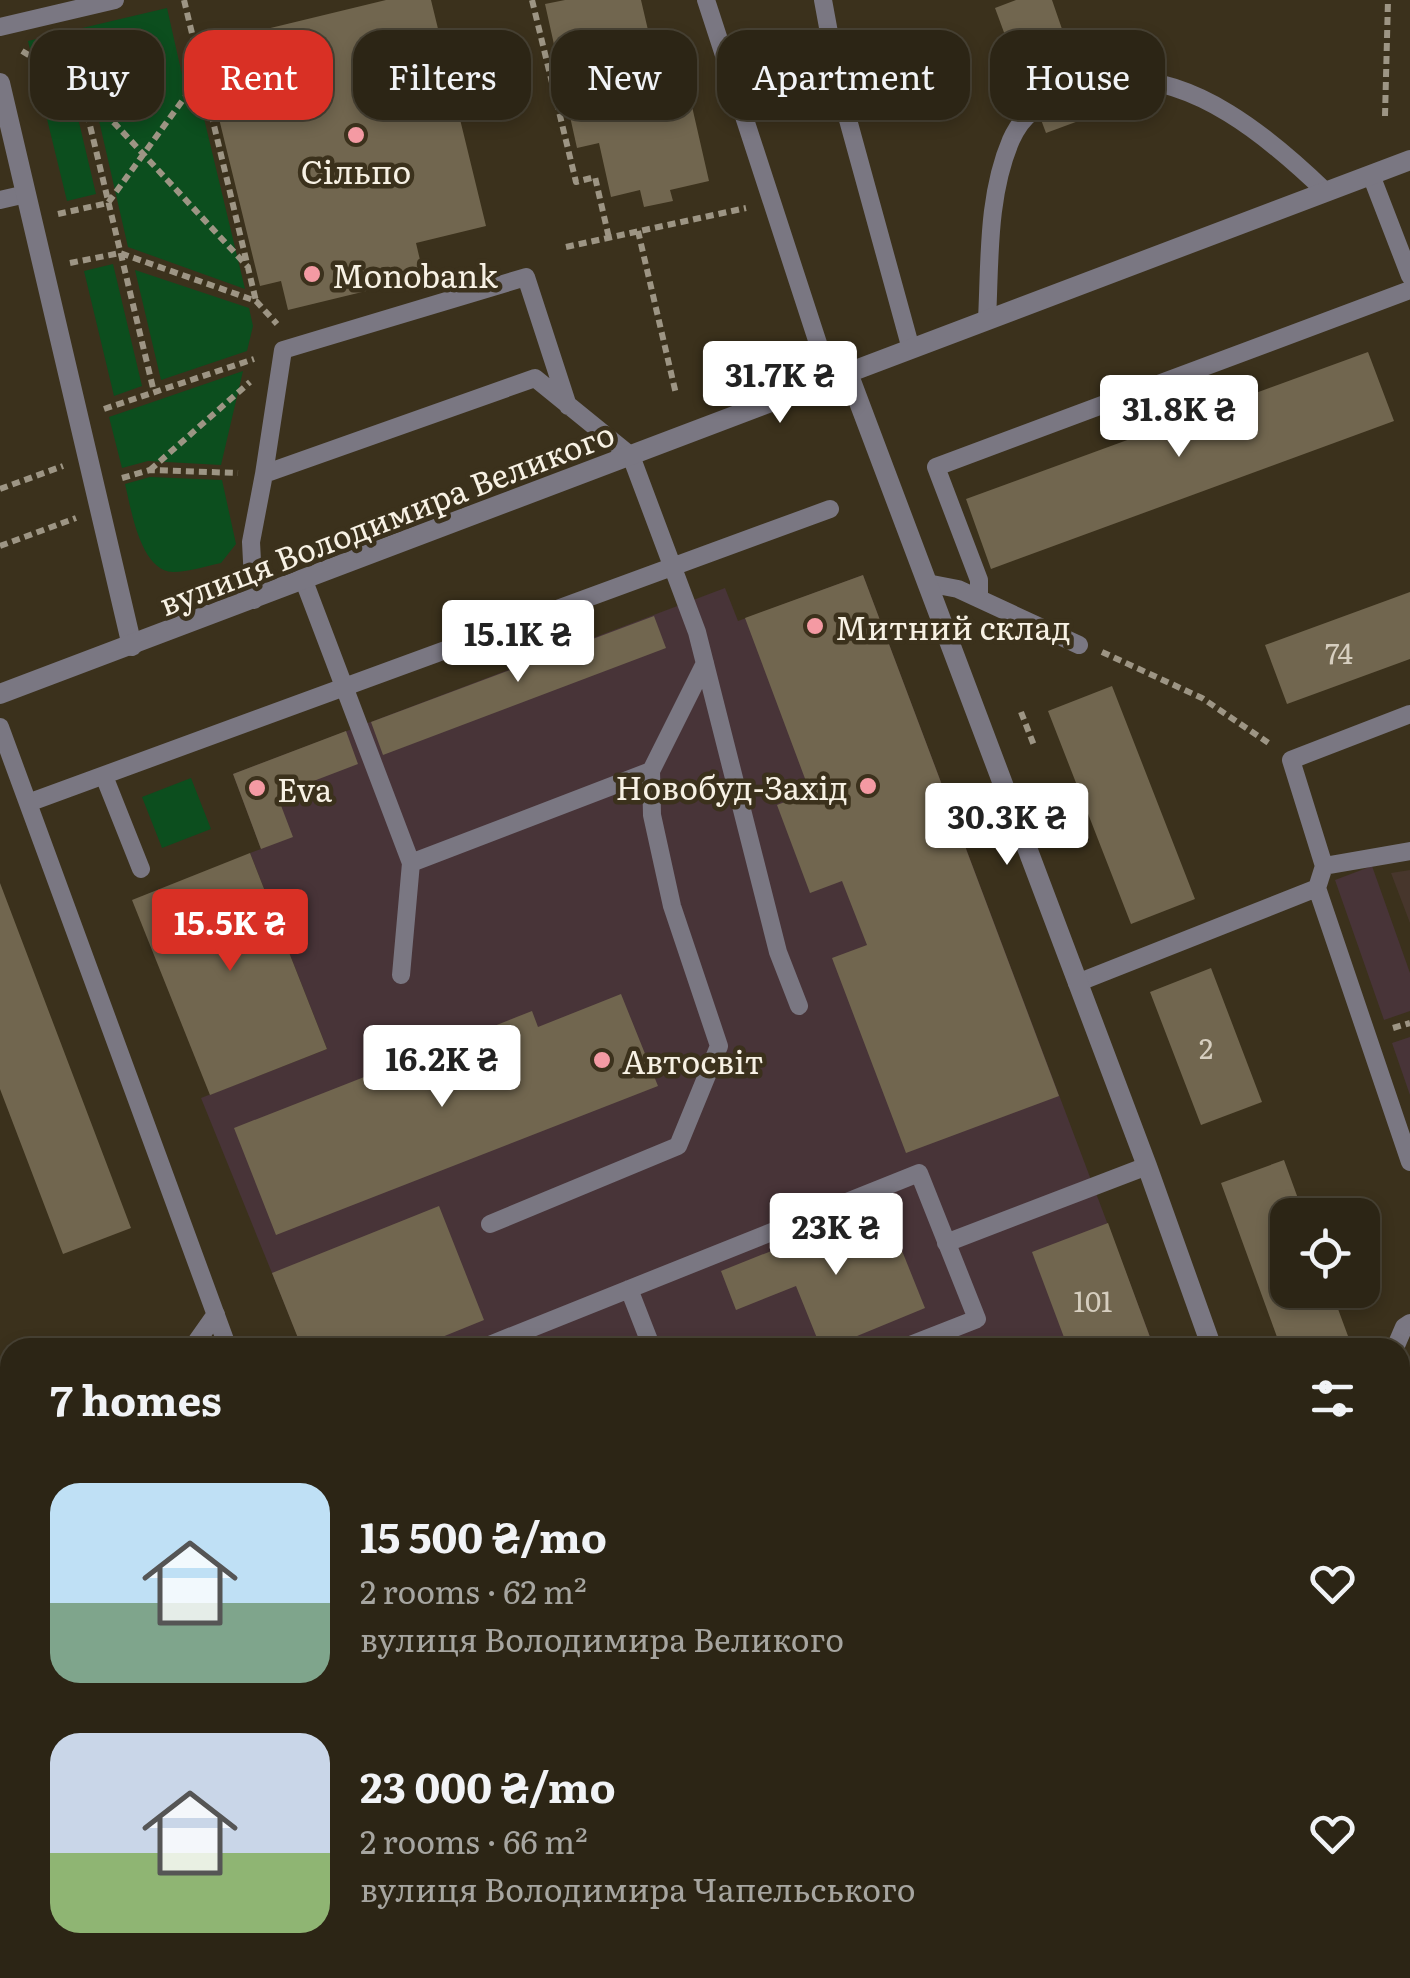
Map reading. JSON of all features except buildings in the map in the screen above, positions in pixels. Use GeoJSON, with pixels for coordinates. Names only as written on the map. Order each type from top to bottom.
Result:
{"type":"FeatureCollection","features":[{"type":"Feature","properties":{"kind":"street"},"geometry":{"type":"LineString","coordinates":[[0,83],[132,646]]}},
{"type":"Feature","properties":{"kind":"street","name":"вулиця Володимира Великого"},"geometry":{"type":"LineString","coordinates":[[0,694],[1410,160]]}},
{"type":"Feature","properties":{"kind":"street"},"geometry":{"type":"LineString","coordinates":[[839,376],[927,583],[1208,1338]]}},
{"type":"Feature","properties":{"kind":"lane"},"geometry":{"type":"LineString","coordinates":[[5,35],[63,13],[114,0]]}},
{"type":"Feature","properties":{"kind":"lane"},"geometry":{"type":"LineString","coordinates":[[706,0],[772,202],[839,376]]}},
{"type":"Feature","properties":{"kind":"lane"},"geometry":{"type":"LineString","coordinates":[[823,0],[839,87],[911,349]]}},
{"type":"Feature","properties":{"kind":"lane"},"geometry":{"type":"LineString","coordinates":[[988,320],[995,189],[1012,138],[1031,109],[1109,80],[1166,84],[1235,116],[1283,151],[1326,192]]}},
{"type":"Feature","properties":{"kind":"lane"},"geometry":{"type":"LineString","coordinates":[[1371,175],[1410,276]]}},
{"type":"Feature","properties":{"kind":"lane"},"geometry":{"type":"LineString","coordinates":[[0,200],[26,194]]}},
{"type":"Feature","properties":{"kind":"lane"},"geometry":{"type":"LineString","coordinates":[[254,600],[251,542],[283,350],[526,277],[568,406]]}},
{"type":"Feature","properties":{"kind":"lane"},"geometry":{"type":"LineString","coordinates":[[979,598],[979,580],[936,467],[1410,290]]}},
{"type":"Feature","properties":{"kind":"lane"},"geometry":{"type":"LineString","coordinates":[[264,474],[535,378],[631,456],[705,663],[778,952],[799,1006]]}},
{"type":"Feature","properties":{"kind":"lane"},"geometry":{"type":"LineString","coordinates":[[28,802],[830,509]]}},
{"type":"Feature","properties":{"kind":"lane"},"geometry":{"type":"LineString","coordinates":[[304,581],[411,863],[401,975]]}},
{"type":"Feature","properties":{"kind":"lane"},"geometry":{"type":"LineString","coordinates":[[927,583],[958,589],[1079,646]]}},
{"type":"Feature","properties":{"kind":"lane"},"geometry":{"type":"LineString","coordinates":[[490,1224],[678,1146],[719,1046],[672,906],[652,815],[652,771],[705,663]]}},
{"type":"Feature","properties":{"kind":"lane"},"geometry":{"type":"LineString","coordinates":[[1410,714],[1291,760],[1324,866],[1317,888],[1410,1162]]}},
{"type":"Feature","properties":{"kind":"lane"},"geometry":{"type":"LineString","coordinates":[[0,727],[224,1338]]}},
{"type":"Feature","properties":{"kind":"lane"},"geometry":{"type":"LineString","coordinates":[[411,863],[652,771]]}},
{"type":"Feature","properties":{"kind":"lane"},"geometry":{"type":"LineString","coordinates":[[104,776],[141,869]]}},
{"type":"Feature","properties":{"kind":"lane"},"geometry":{"type":"LineString","coordinates":[[1324,866],[1410,851]]}},
{"type":"Feature","properties":{"kind":"lane"},"geometry":{"type":"LineString","coordinates":[[1078,984],[1317,888]]}},
{"type":"Feature","properties":{"kind":"lane"},"geometry":{"type":"LineString","coordinates":[[946,1243],[1147,1166]]}},
{"type":"Feature","properties":{"kind":"lane"},"geometry":{"type":"LineString","coordinates":[[507,1338],[919,1173],[977,1319],[930,1338]]}},
{"type":"Feature","properties":{"kind":"lane"},"geometry":{"type":"LineString","coordinates":[[629,1289],[648,1338]]}},
{"type":"Feature","properties":{"kind":"lane"},"geometry":{"type":"LineString","coordinates":[[199,1338],[216,1314]]}},
{"type":"Feature","properties":{"kind":"path"},"geometry":{"type":"LineString","coordinates":[[184,0],[191,30]]}},
{"type":"Feature","properties":{"kind":"path"},"geometry":{"type":"LineString","coordinates":[[532,0],[576,182],[595,177],[609,238]]}},
{"type":"Feature","properties":{"kind":"path"},"geometry":{"type":"LineString","coordinates":[[1385,116],[1388,0]]}},
{"type":"Feature","properties":{"kind":"path"},"geometry":{"type":"LineString","coordinates":[[63,13],[67,30]]}},
{"type":"Feature","properties":{"kind":"path"},"geometry":{"type":"LineString","coordinates":[[5,35],[30,52]]}},
{"type":"Feature","properties":{"kind":"path"},"geometry":{"type":"LineString","coordinates":[[32,220],[108,204],[184,99]]}},
{"type":"Feature","properties":{"kind":"path"},"geometry":{"type":"LineString","coordinates":[[88,120],[154,392]]}},
{"type":"Feature","properties":{"kind":"path"},"geometry":{"type":"LineString","coordinates":[[112,120],[248,267]]}},
{"type":"Feature","properties":{"kind":"path"},"geometry":{"type":"LineString","coordinates":[[44,269],[120,252],[256,301],[213,120]]}},
{"type":"Feature","properties":{"kind":"path"},"geometry":{"type":"LineString","coordinates":[[566,247],[772,202]]}},
{"type":"Feature","properties":{"kind":"path"},"geometry":{"type":"LineString","coordinates":[[638,232],[676,394]]}},
{"type":"Feature","properties":{"kind":"path"},"geometry":{"type":"LineString","coordinates":[[78,417],[283,350]]}},
{"type":"Feature","properties":{"kind":"path"},"geometry":{"type":"LineString","coordinates":[[150,470],[283,350]]}},
{"type":"Feature","properties":{"kind":"path"},"geometry":{"type":"LineString","coordinates":[[0,489],[88,457]]}},
{"type":"Feature","properties":{"kind":"path"},"geometry":{"type":"LineString","coordinates":[[95,485],[150,470],[264,474]]}},
{"type":"Feature","properties":{"kind":"path"},"geometry":{"type":"LineString","coordinates":[[0,546],[100,509]]}},
{"type":"Feature","properties":{"kind":"path"},"geometry":{"type":"LineString","coordinates":[[1079,646],[1120,658],[1202,698],[1291,760]]}},
{"type":"Feature","properties":{"kind":"path"},"geometry":{"type":"LineString","coordinates":[[1022,712],[1034,748]]}},
{"type":"Feature","properties":{"kind":"shaded area"},"geometry":{"type":"Polygon","coordinates":[[[863,575],[1151,1338],[298,1338],[201,1098],[327,1049],[250,853],[261,849],[233,774],[725,588],[738,621],[863,575]]]}},
{"type":"Feature","properties":{"kind":"shaded area"},"geometry":{"type":"Polygon","coordinates":[[[1372,866],[1410,973],[1410,1011],[1384,1020],[1335,880],[1372,866]]]}},
{"type":"Feature","properties":{"kind":"shaded area"},"geometry":{"type":"Polygon","coordinates":[[[1410,870],[1410,923],[1391,873],[1410,870]]]}},
{"type":"Feature","properties":{"kind":"shaded area"},"geometry":{"type":"Polygon","coordinates":[[[1410,1037],[1410,1095],[1392,1043],[1410,1037]]]}},
{"type":"Feature","properties":{"kind":"green space"},"geometry":{"type":"Polygon","coordinates":[[[167,8],[184,79],[184,120],[204,120],[245,289],[128,247],[99,120],[164,120],[164,30],[78,29],[167,8]]]}},
{"type":"Feature","properties":{"kind":"green space"},"geometry":{"type":"Polygon","coordinates":[[[47,120],[78,120],[96,194],[67,201],[47,120]]]}},
{"type":"Feature","properties":{"kind":"green space"},"geometry":{"type":"Polygon","coordinates":[[[113,264],[142,386],[114,396],[84,271],[113,264]]]}},
{"type":"Feature","properties":{"kind":"green space"},"geometry":{"type":"Polygon","coordinates":[[[135,270],[249,308],[253,326],[247,351],[161,380],[135,270]]]}},
{"type":"Feature","properties":{"kind":"green space"},"geometry":{"type":"Polygon","coordinates":[[[243,371],[221,465],[148,461],[122,468],[109,417],[243,371]]]}},
{"type":"Feature","properties":{"kind":"green space"},"geometry":{"type":"Polygon","coordinates":[[[150,477],[222,480],[236,544],[221,563],[173,572],[152,561],[139,537],[125,484],[150,477]]]}},
{"type":"Feature","properties":{"kind":"green space"},"geometry":{"type":"Polygon","coordinates":[[[191,778],[211,829],[162,848],[142,797],[191,778]]]}},
{"type":"Feature","properties":{"kind":"place","name":"Сільпо"},"geometry":{"type":"Point","coordinates":[356,135]}},
{"type":"Feature","properties":{"kind":"place","name":"Monobank"},"geometry":{"type":"Point","coordinates":[312,274]}},
{"type":"Feature","properties":{"kind":"place","name":"Митний склад"},"geometry":{"type":"Point","coordinates":[815,626]}},
{"type":"Feature","properties":{"kind":"place","name":"Новобуд-Захід"},"geometry":{"type":"Point","coordinates":[868,786]}},
{"type":"Feature","properties":{"kind":"place","name":"Eva"},"geometry":{"type":"Point","coordinates":[257,788]}},
{"type":"Feature","properties":{"kind":"place","name":"Автосвіт"},"geometry":{"type":"Point","coordinates":[602,1060]}}]}
